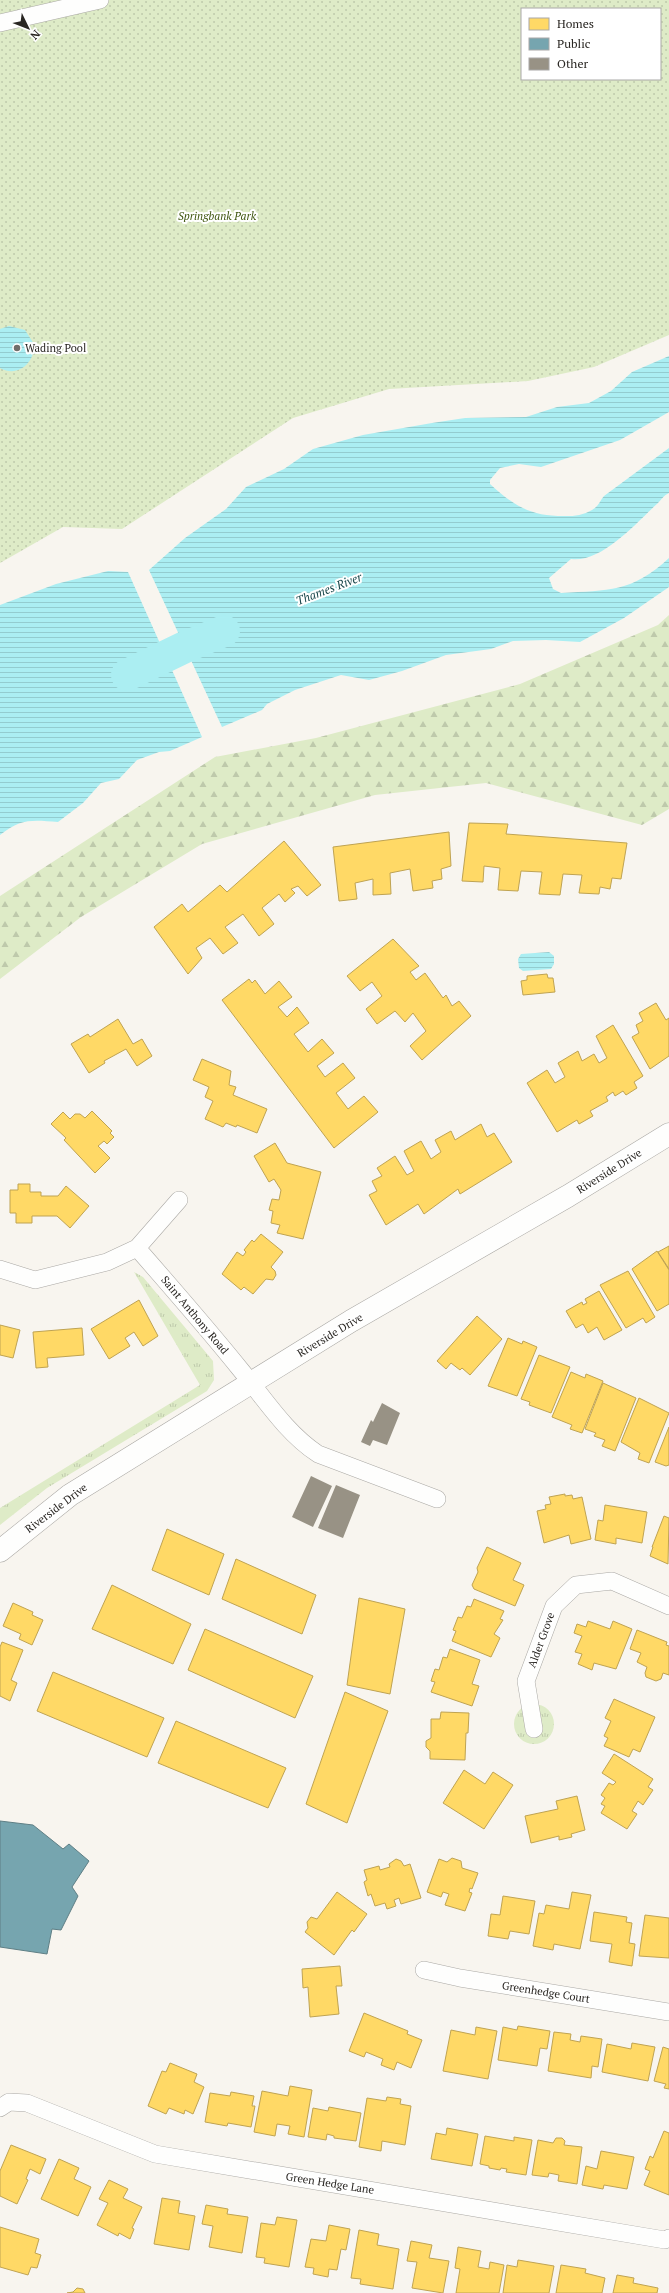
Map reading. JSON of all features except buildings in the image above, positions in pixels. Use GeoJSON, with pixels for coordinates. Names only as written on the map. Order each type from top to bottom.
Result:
{"type":"FeatureCollection","features":[{"type":"Feature","properties":{"kind":"main road","name":"Riverside Drive"},"geometry":{"type":"LineString","coordinates":[[0,1551],[70,1495],[346,1325],[568,1196],[669,1134]]}},
{"type":"Feature","properties":{"kind":"street"},"geometry":{"type":"LineString","coordinates":[[0,23],[100,0]]}},
{"type":"Feature","properties":{"kind":"street"},"geometry":{"type":"LineString","coordinates":[[0,1269],[35,1280],[107,1262],[138,1248],[179,1200]]}},
{"type":"Feature","properties":{"kind":"street","name":"Saint Anthony Road"},"geometry":{"type":"LineString","coordinates":[[138,1248],[305,1446],[318,1454],[438,1499]]}},
{"type":"Feature","properties":{"kind":"street","name":"Alder Grove"},"geometry":{"type":"LineString","coordinates":[[534,1729],[526,1681],[554,1606],[576,1585],[612,1581],[669,1606]]}},
{"type":"Feature","properties":{"kind":"street","name":"Greenhedge Court"},"geometry":{"type":"LineString","coordinates":[[424,1970],[460,1978],[669,2012]]}},
{"type":"Feature","properties":{"kind":"street","name":"Green Hedge Lane"},"geometry":{"type":"LineString","coordinates":[[0,2108],[9,2102],[28,2103],[154,2154],[665,2240],[669,2238]]}},
{"type":"Feature","properties":{"kind":"green space","name":"Springbank Park"},"geometry":{"type":"Polygon","coordinates":[[[0,0],[669,0],[669,335],[594,367],[528,381],[389,389],[293,418],[122,529],[63,527],[0,563],[0,0]]]}},
{"type":"Feature","properties":{"kind":"green space"},"geometry":{"type":"Polygon","coordinates":[[[669,615],[669,809],[642,825],[486,783],[375,795],[202,844],[81,917],[0,979],[0,896],[215,757],[316,738],[520,684],[658,625],[669,615]]]}},
{"type":"Feature","properties":{"kind":"green space"},"geometry":{"type":"Polygon","coordinates":[[[134,1272],[143,1277],[213,1361],[214,1380],[207,1391],[47,1488],[0,1525],[0,1508],[200,1385],[134,1272]]]}},
{"type":"Feature","properties":{"kind":"green space"},"geometry":{"type":"Polygon","coordinates":[[[538,1704],[545,1707],[551,1713],[554,1724],[553,1732],[545,1741],[538,1744],[530,1744],[523,1741],[515,1732],[514,1720],[517,1713],[526,1705],[538,1704]]]}},
{"type":"Feature","properties":{"kind":"water","name":"Wading Pool"},"geometry":{"type":"Polygon","coordinates":[[[9,326],[25,330],[34,344],[34,351],[28,363],[19,370],[13,371],[7,371],[0,368],[0,329],[9,326]]]}},
{"type":"Feature","properties":{"kind":"water"},"geometry":{"type":"Polygon","coordinates":[[[669,356],[669,412],[620,440],[541,467],[519,464],[500,468],[490,480],[490,484],[517,505],[535,513],[556,516],[580,515],[588,512],[598,505],[604,496],[669,448],[669,493],[618,540],[595,555],[583,559],[571,559],[549,578],[553,589],[561,593],[619,588],[643,578],[669,558],[669,587],[624,618],[580,642],[546,640],[513,641],[491,649],[446,655],[402,671],[369,680],[341,675],[295,690],[267,704],[262,710],[222,727],[149,570],[185,538],[226,509],[246,487],[284,469],[313,449],[363,435],[465,418],[526,417],[557,407],[589,403],[611,391],[632,372],[669,356]]]}},
{"type":"Feature","properties":{"kind":"water"},"geometry":{"type":"Polygon","coordinates":[[[108,571],[128,572],[202,737],[170,751],[159,752],[137,760],[119,779],[101,783],[83,803],[58,822],[28,821],[7,829],[0,835],[0,605],[56,584],[108,571]]]}},
{"type":"Feature","properties":{"kind":"water"},"geometry":{"type":"Polygon","coordinates":[[[549,952],[554,956],[554,964],[551,969],[523,971],[519,968],[518,959],[521,954],[549,952]]]}},
{"type":"Feature","properties":{"kind":"waterway","name":"Thames River"},"geometry":{"type":"LineString","coordinates":[[127,675],[185,647],[224,631]]}},
{"type":"Feature","properties":{"kind":"place","name":"Wading Pool"},"geometry":{"type":"Point","coordinates":[17,348]}}]}
